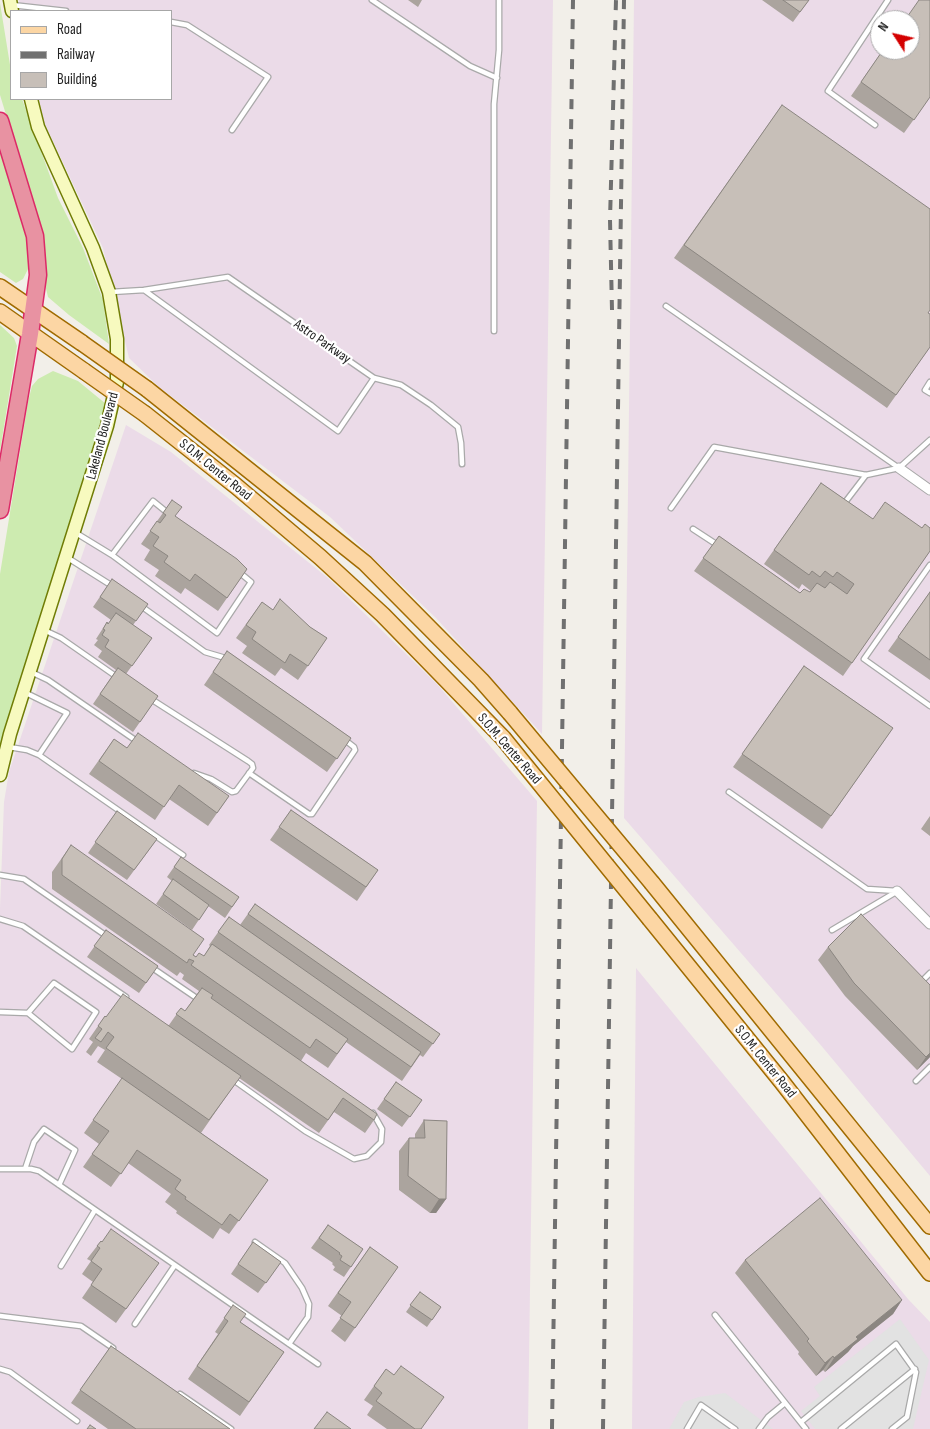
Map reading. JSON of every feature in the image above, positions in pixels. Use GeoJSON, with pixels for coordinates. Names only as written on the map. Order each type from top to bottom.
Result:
{"type":"FeatureCollection","features":[{"type":"Feature","properties":{"kind":"highway"},"geometry":{"type":"LineString","coordinates":[[0,120],[35,236],[38,275],[30,334],[0,510]]}},
{"type":"Feature","properties":{"kind":"main road","name":"S.O.M. Center Road"},"geometry":{"type":"LineString","coordinates":[[0,287],[147,389],[365,563],[481,680],[652,883],[930,1226]]}},
{"type":"Feature","properties":{"kind":"main road","name":"S.O.M. Center Road"},"geometry":{"type":"LineString","coordinates":[[0,312],[145,414],[236,486],[320,557],[383,615],[503,738],[782,1082],[930,1273]]}},
{"type":"Feature","properties":{"kind":"street","name":"Lakeland Boulevard"},"geometry":{"type":"LineString","coordinates":[[0,775],[30,671],[107,426],[117,382],[117,339],[109,292],[93,248],[38,127],[31,100]]}},
{"type":"Feature","properties":{"kind":"street"},"geometry":{"type":"LineString","coordinates":[[899,468],[930,490]]}},
{"type":"Feature","properties":{"kind":"street"},"geometry":{"type":"LineString","coordinates":[[897,891],[930,924]]}},
{"type":"Feature","properties":{"kind":"lane"},"geometry":{"type":"LineString","coordinates":[[372,0],[470,66],[497,78]]}},
{"type":"Feature","properties":{"kind":"lane"},"geometry":{"type":"LineString","coordinates":[[494,331],[494,104],[499,50],[499,0]]}},
{"type":"Feature","properties":{"kind":"lane"},"geometry":{"type":"LineString","coordinates":[[875,125],[828,91],[888,0]]}},
{"type":"Feature","properties":{"kind":"lane"},"geometry":{"type":"LineString","coordinates":[[11,5],[57,10]]}},
{"type":"Feature","properties":{"kind":"lane"},"geometry":{"type":"LineString","coordinates":[[31,7],[36,10]]}},
{"type":"Feature","properties":{"kind":"lane"},"geometry":{"type":"LineString","coordinates":[[172,22],[187,25],[268,77],[232,130]]}},
{"type":"Feature","properties":{"kind":"lane","name":"Astro Parkway"},"geometry":{"type":"LineString","coordinates":[[109,292],[144,290],[228,277],[374,378],[401,384],[432,405],[458,427],[462,464]]}},
{"type":"Feature","properties":{"kind":"lane"},"geometry":{"type":"LineString","coordinates":[[144,290],[338,431],[374,378]]}},
{"type":"Feature","properties":{"kind":"lane"},"geometry":{"type":"LineString","coordinates":[[666,306],[899,468]]}},
{"type":"Feature","properties":{"kind":"lane"},"geometry":{"type":"LineString","coordinates":[[930,382],[925,390],[930,394]]}},
{"type":"Feature","properties":{"kind":"lane"},"geometry":{"type":"LineString","coordinates":[[671,508],[714,447],[866,474],[899,468],[930,440]]}},
{"type":"Feature","properties":{"kind":"lane"},"geometry":{"type":"LineString","coordinates":[[840,510],[866,474]]}},
{"type":"Feature","properties":{"kind":"lane"},"geometry":{"type":"LineString","coordinates":[[112,555],[153,501],[176,520]]}},
{"type":"Feature","properties":{"kind":"lane"},"geometry":{"type":"LineString","coordinates":[[693,529],[726,551]]}},
{"type":"Feature","properties":{"kind":"lane"},"geometry":{"type":"LineString","coordinates":[[74,532],[112,555],[217,633],[250,582],[236,570]]}},
{"type":"Feature","properties":{"kind":"lane"},"geometry":{"type":"LineString","coordinates":[[66,558],[118,589]]}},
{"type":"Feature","properties":{"kind":"lane"},"geometry":{"type":"LineString","coordinates":[[930,565],[864,659],[930,706]]}},
{"type":"Feature","properties":{"kind":"lane"},"geometry":{"type":"LineString","coordinates":[[133,600],[205,652],[222,657],[230,662]]}},
{"type":"Feature","properties":{"kind":"lane"},"geometry":{"type":"LineString","coordinates":[[43,630],[61,638],[122,680]]}},
{"type":"Feature","properties":{"kind":"lane"},"geometry":{"type":"LineString","coordinates":[[30,671],[48,680],[142,745]]}},
{"type":"Feature","properties":{"kind":"lane"},"geometry":{"type":"LineString","coordinates":[[24,692],[67,713],[39,755]]}},
{"type":"Feature","properties":{"kind":"lane"},"geometry":{"type":"LineString","coordinates":[[147,696],[248,761],[252,764],[253,768],[236,791],[232,792],[211,779],[192,773]]}},
{"type":"Feature","properties":{"kind":"lane"},"geometry":{"type":"LineString","coordinates":[[249,773],[309,814],[312,814],[356,750],[339,736]]}},
{"type":"Feature","properties":{"kind":"lane"},"geometry":{"type":"LineString","coordinates":[[8,746],[39,755],[183,855]]}},
{"type":"Feature","properties":{"kind":"lane"},"geometry":{"type":"LineString","coordinates":[[729,792],[867,889],[897,891]]}},
{"type":"Feature","properties":{"kind":"lane"},"geometry":{"type":"LineString","coordinates":[[0,875],[24,879],[111,940]]}},
{"type":"Feature","properties":{"kind":"lane"},"geometry":{"type":"LineString","coordinates":[[832,930],[897,891]]}},
{"type":"Feature","properties":{"kind":"lane"},"geometry":{"type":"LineString","coordinates":[[0,920],[23,926],[129,999]]}},
{"type":"Feature","properties":{"kind":"lane"},"geometry":{"type":"LineString","coordinates":[[147,964],[199,1000]]}},
{"type":"Feature","properties":{"kind":"lane"},"geometry":{"type":"LineString","coordinates":[[917,986],[930,973]]}},
{"type":"Feature","properties":{"kind":"lane"},"geometry":{"type":"LineString","coordinates":[[0,1012],[28,1013],[72,1049],[96,1012],[54,983],[28,1013]]}},
{"type":"Feature","properties":{"kind":"lane"},"geometry":{"type":"LineString","coordinates":[[916,1081],[930,1067]]}},
{"type":"Feature","properties":{"kind":"lane"},"geometry":{"type":"LineString","coordinates":[[227,1075],[305,1131],[354,1159],[367,1156],[381,1142],[382,1129],[374,1114],[366,1109]]}},
{"type":"Feature","properties":{"kind":"lane"},"geometry":{"type":"LineString","coordinates":[[25,1169],[34,1142],[44,1129],[75,1150],[59,1185]]}},
{"type":"Feature","properties":{"kind":"lane"},"geometry":{"type":"LineString","coordinates":[[0,1169],[25,1169],[39,1172],[318,1364]]}},
{"type":"Feature","properties":{"kind":"lane"},"geometry":{"type":"LineString","coordinates":[[60,1266],[95,1210]]}},
{"type":"Feature","properties":{"kind":"lane"},"geometry":{"type":"LineString","coordinates":[[255,1242],[285,1263],[302,1288],[309,1304],[308,1317],[289,1344]]}},
{"type":"Feature","properties":{"kind":"lane"},"geometry":{"type":"LineString","coordinates":[[135,1324],[175,1265]]}},
{"type":"Feature","properties":{"kind":"lane"},"geometry":{"type":"LineString","coordinates":[[715,1315],[806,1429]]}},
{"type":"Feature","properties":{"kind":"lane"},"geometry":{"type":"LineString","coordinates":[[0,1316],[81,1326],[120,1353]]}},
{"type":"Feature","properties":{"kind":"lane"},"geometry":{"type":"LineString","coordinates":[[801,1422],[896,1344],[916,1372],[907,1417],[892,1429]]}},
{"type":"Feature","properties":{"kind":"lane"},"geometry":{"type":"LineString","coordinates":[[0,1369],[10,1372],[77,1421]]}},
{"type":"Feature","properties":{"kind":"lane"},"geometry":{"type":"LineString","coordinates":[[841,1429],[915,1369]]}},
{"type":"Feature","properties":{"kind":"lane"},"geometry":{"type":"LineString","coordinates":[[175,1391],[230,1429]]}},
{"type":"Feature","properties":{"kind":"lane"},"geometry":{"type":"LineString","coordinates":[[759,1429],[768,1417],[785,1403]]}},
{"type":"Feature","properties":{"kind":"lane"},"geometry":{"type":"LineString","coordinates":[[687,1429],[701,1405],[735,1429]]}},
{"type":"Feature","properties":{"kind":"shaded area"},"geometry":{"type":"Polygon","coordinates":[[[19,0],[553,0],[542,734],[436,618],[330,517],[159,387],[129,358],[103,248],[44,122],[39,100],[172,100],[172,10],[20,10],[19,0]]]}},
{"type":"Feature","properties":{"kind":"shaded area"},"geometry":{"type":"Polygon","coordinates":[[[634,0],[930,0],[930,1176],[819,1043],[624,818],[634,0]]]}},
{"type":"Feature","properties":{"kind":"shaded area"},"geometry":{"type":"Polygon","coordinates":[[[126,425],[171,452],[328,578],[437,684],[537,801],[528,1429],[0,1429],[0,908],[4,802],[9,772],[126,425]]]}},
{"type":"Feature","properties":{"kind":"shaded area"},"geometry":{"type":"Polygon","coordinates":[[[636,968],[908,1299],[930,1322],[930,1429],[632,1429],[636,968]]]}},
{"type":"Feature","properties":{"kind":"shaded area"},"geometry":{"type":"Polygon","coordinates":[[[900,1319],[929,1360],[913,1429],[815,1429],[801,1411],[820,1396],[814,1387],[900,1319]]]}},
{"type":"Feature","properties":{"kind":"shaded area"},"geometry":{"type":"Polygon","coordinates":[[[725,1393],[773,1429],[669,1429],[684,1402],[699,1397],[725,1393]]]}},
{"type":"Feature","properties":{"kind":"green space"},"geometry":{"type":"Polygon","coordinates":[[[0,3],[10,65],[10,100],[22,100],[58,198],[83,248],[103,300],[109,344],[48,297],[43,276],[33,203],[0,95],[0,3]]]}},
{"type":"Feature","properties":{"kind":"green space"},"geometry":{"type":"Polygon","coordinates":[[[0,147],[23,209],[30,255],[28,269],[23,279],[16,283],[0,272],[0,147]]]}},
{"type":"Feature","properties":{"kind":"green space"},"geometry":{"type":"Polygon","coordinates":[[[0,325],[14,338],[17,346],[0,451],[0,325]]]}},
{"type":"Feature","properties":{"kind":"green space"},"geometry":{"type":"Polygon","coordinates":[[[53,371],[78,381],[106,404],[25,666],[0,754],[0,574],[32,386],[38,379],[53,371]]]}},
{"type":"Feature","properties":{"kind":"building"},"geometry":{"type":"Polygon","coordinates":[[[783,0],[809,0],[800,12],[783,0]]]}},
{"type":"Feature","properties":{"kind":"building"},"geometry":{"type":"Polygon","coordinates":[[[919,0],[930,0],[930,97],[914,120],[861,82],[876,60],[920,60],[920,10],[912,10],[919,0]]]}},
{"type":"Feature","properties":{"kind":"building"},"geometry":{"type":"Polygon","coordinates":[[[782,105],[930,209],[930,310],[928,313],[930,314],[930,347],[896,395],[684,245],[782,105]]]}},
{"type":"Feature","properties":{"kind":"building"},"geometry":{"type":"Polygon","coordinates":[[[821,483],[873,519],[885,502],[922,528],[925,524],[930,528],[930,551],[852,663],[703,558],[719,536],[800,593],[804,589],[810,592],[817,583],[825,588],[830,582],[847,594],[854,584],[837,572],[833,577],[825,571],[820,577],[812,571],[809,575],[774,550],[821,483]]]}},
{"type":"Feature","properties":{"kind":"building"},"geometry":{"type":"Polygon","coordinates":[[[172,500],[182,507],[175,516],[237,559],[247,569],[227,598],[195,574],[190,581],[164,562],[168,556],[153,546],[159,537],[150,531],[157,521],[160,523],[166,515],[163,513],[172,500]]]}},
{"type":"Feature","properties":{"kind":"building"},"geometry":{"type":"Polygon","coordinates":[[[112,579],[148,604],[136,621],[100,597],[112,579]]]}},
{"type":"Feature","properties":{"kind":"building"},"geometry":{"type":"Polygon","coordinates":[[[930,592],[930,660],[898,637],[930,592]]]}},
{"type":"Feature","properties":{"kind":"building"},"geometry":{"type":"Polygon","coordinates":[[[280,599],[310,627],[327,638],[308,666],[290,654],[285,663],[252,639],[256,632],[246,625],[262,602],[273,610],[280,599]]]}},
{"type":"Feature","properties":{"kind":"building"},"geometry":{"type":"Polygon","coordinates":[[[116,613],[152,638],[132,666],[105,647],[109,640],[102,635],[105,630],[103,629],[116,613]]]}},
{"type":"Feature","properties":{"kind":"building"},"geometry":{"type":"Polygon","coordinates":[[[227,651],[351,738],[337,759],[213,672],[227,651]]]}},
{"type":"Feature","properties":{"kind":"building"},"geometry":{"type":"Polygon","coordinates":[[[804,666],[893,728],[831,816],[742,754],[804,666]]]}},
{"type":"Feature","properties":{"kind":"building"},"geometry":{"type":"Polygon","coordinates":[[[118,668],[158,696],[140,722],[100,694],[118,668]]]}},
{"type":"Feature","properties":{"kind":"building"},"geometry":{"type":"Polygon","coordinates":[[[138,733],[229,796],[217,813],[179,785],[164,807],[99,761],[114,739],[127,748],[138,733]]]}},
{"type":"Feature","properties":{"kind":"building"},"geometry":{"type":"Polygon","coordinates":[[[291,810],[378,870],[366,887],[279,827],[291,810]]]}},
{"type":"Feature","properties":{"kind":"building"},"geometry":{"type":"Polygon","coordinates":[[[117,811],[157,839],[134,870],[95,842],[117,811]]]}},
{"type":"Feature","properties":{"kind":"building"},"geometry":{"type":"Polygon","coordinates":[[[71,845],[204,939],[193,955],[196,957],[199,953],[204,956],[212,944],[348,1039],[337,1054],[316,1039],[310,1048],[191,965],[194,961],[189,959],[187,963],[62,875],[62,859],[71,845]]]}},
{"type":"Feature","properties":{"kind":"building"},"geometry":{"type":"Polygon","coordinates":[[[181,857],[239,897],[232,907],[174,867],[181,857]]]}},
{"type":"Feature","properties":{"kind":"building"},"geometry":{"type":"Polygon","coordinates":[[[173,879],[209,905],[199,920],[163,894],[173,879]]]}},
{"type":"Feature","properties":{"kind":"building"},"geometry":{"type":"Polygon","coordinates":[[[255,904],[440,1034],[433,1044],[248,914],[255,904]]]}},
{"type":"Feature","properties":{"kind":"building"},"geometry":{"type":"Polygon","coordinates":[[[861,914],[930,985],[930,1053],[926,1057],[854,983],[828,947],[861,914]]]}},
{"type":"Feature","properties":{"kind":"building"},"geometry":{"type":"Polygon","coordinates":[[[229,917],[421,1052],[411,1067],[218,932],[229,917]]]}},
{"type":"Feature","properties":{"kind":"building"},"geometry":{"type":"Polygon","coordinates":[[[106,930],[158,966],[146,983],[94,946],[106,930]]]}},
{"type":"Feature","properties":{"kind":"building"},"geometry":{"type":"Polygon","coordinates":[[[202,988],[213,995],[211,998],[377,1114],[374,1120],[343,1098],[328,1120],[176,1014],[181,1008],[185,1011],[202,988]]]}},
{"type":"Feature","properties":{"kind":"building"},"geometry":{"type":"Polygon","coordinates":[[[123,994],[241,1076],[209,1120],[106,1048],[114,1037],[108,1032],[101,1042],[95,1038],[102,1029],[98,1026],[123,994]]]}},
{"type":"Feature","properties":{"kind":"building"},"geometry":{"type":"Polygon","coordinates":[[[122,1078],[268,1180],[239,1221],[230,1214],[222,1225],[185,1199],[186,1197],[175,1189],[181,1180],[137,1150],[121,1174],[92,1154],[109,1131],[93,1120],[122,1078]]]}},
{"type":"Feature","properties":{"kind":"building"},"geometry":{"type":"Polygon","coordinates":[[[396,1082],[422,1100],[410,1117],[384,1099],[396,1082]]]}},
{"type":"Feature","properties":{"kind":"building"},"geometry":{"type":"Polygon","coordinates":[[[424,1120],[447,1121],[446,1199],[439,1199],[408,1176],[409,1138],[425,1138],[424,1120]]]}},
{"type":"Feature","properties":{"kind":"building"},"geometry":{"type":"Polygon","coordinates":[[[820,1198],[902,1300],[856,1337],[858,1339],[825,1363],[807,1341],[809,1339],[745,1260],[820,1198]]]}},
{"type":"Feature","properties":{"kind":"building"},"geometry":{"type":"Polygon","coordinates":[[[328,1225],[363,1249],[351,1267],[340,1260],[342,1256],[340,1253],[319,1238],[328,1225]]]}},
{"type":"Feature","properties":{"kind":"building"},"geometry":{"type":"Polygon","coordinates":[[[111,1229],[159,1263],[126,1309],[91,1285],[102,1269],[91,1261],[100,1248],[97,1246],[111,1229]]]}},
{"type":"Feature","properties":{"kind":"building"},"geometry":{"type":"Polygon","coordinates":[[[253,1242],[281,1262],[266,1283],[238,1264],[253,1242]]]}},
{"type":"Feature","properties":{"kind":"building"},"geometry":{"type":"Polygon","coordinates":[[[370,1247],[398,1267],[355,1328],[340,1318],[351,1302],[338,1293],[370,1247]]]}},
{"type":"Feature","properties":{"kind":"building"},"geometry":{"type":"Polygon","coordinates":[[[420,1292],[441,1307],[432,1320],[410,1305],[420,1292]]]}},
{"type":"Feature","properties":{"kind":"building"},"geometry":{"type":"Polygon","coordinates":[[[233,1305],[246,1314],[240,1322],[284,1352],[249,1402],[197,1366],[228,1321],[224,1318],[233,1305]]]}},
{"type":"Feature","properties":{"kind":"building"},"geometry":{"type":"Polygon","coordinates":[[[111,1346],[230,1429],[136,1429],[80,1390],[111,1346]]]}},
{"type":"Feature","properties":{"kind":"building"},"geometry":{"type":"Polygon","coordinates":[[[401,1366],[444,1397],[421,1429],[415,1429],[376,1401],[382,1393],[374,1386],[386,1369],[394,1375],[401,1366]]]}},
{"type":"Feature","properties":{"kind":"building"},"geometry":{"type":"Polygon","coordinates":[[[327,1412],[351,1429],[314,1429],[327,1412]]]}},
{"type":"Feature","properties":{"kind":"building"},"geometry":{"type":"Polygon","coordinates":[[[90,1425],[96,1429],[87,1429],[90,1425]]]}},
{"type":"Feature","properties":{"kind":"railway"},"geometry":{"type":"LineString","coordinates":[[552,1429],[573,0]]}},
{"type":"Feature","properties":{"kind":"railway"},"geometry":{"type":"LineString","coordinates":[[612,310],[610,220],[616,0]]}},
{"type":"Feature","properties":{"kind":"railway"},"geometry":{"type":"LineString","coordinates":[[603,1429],[624,0]]}}]}
